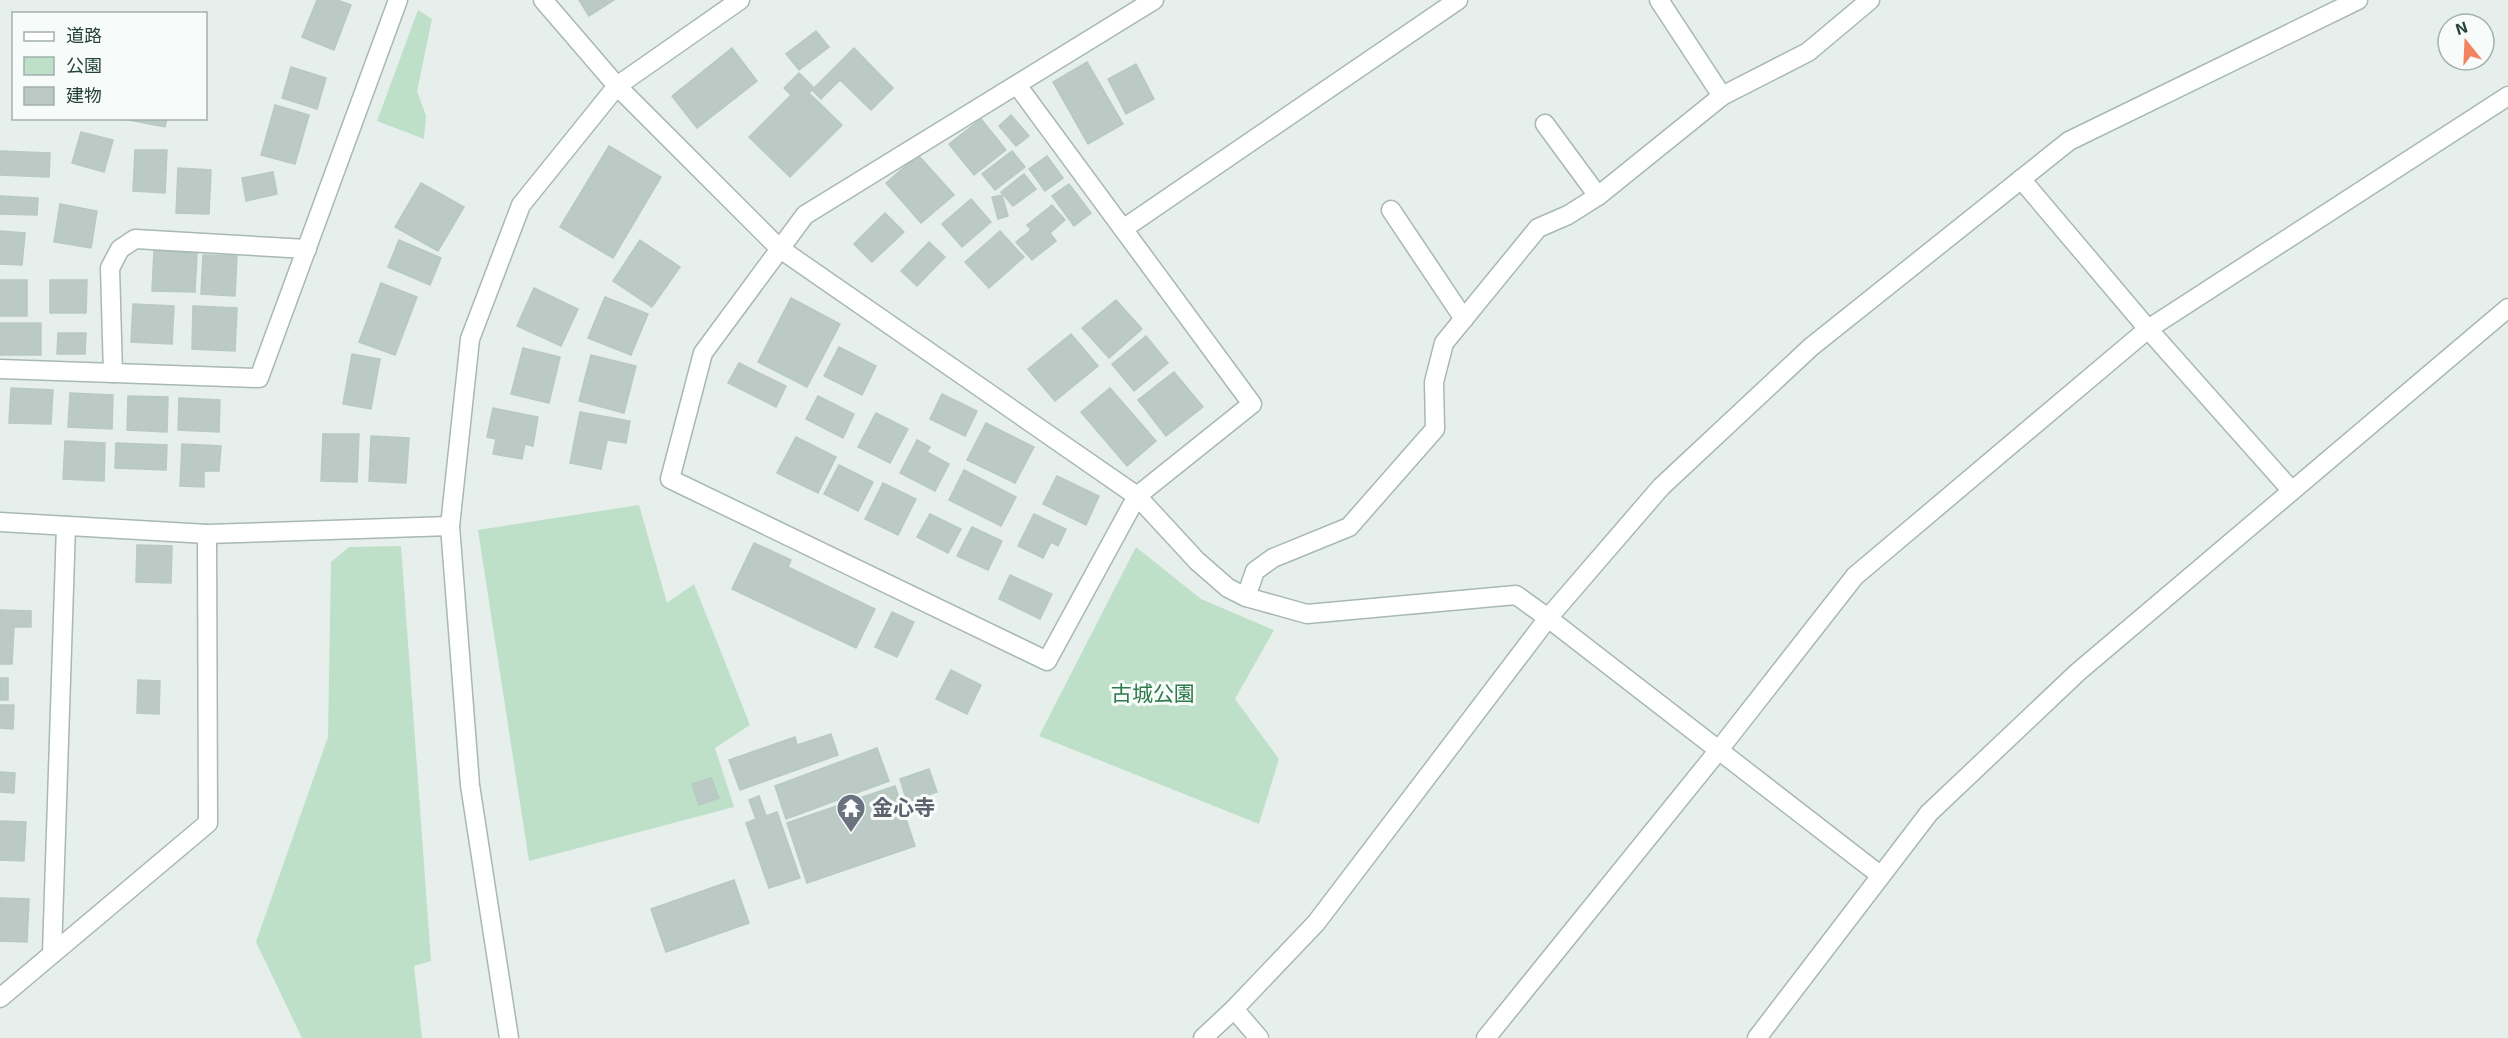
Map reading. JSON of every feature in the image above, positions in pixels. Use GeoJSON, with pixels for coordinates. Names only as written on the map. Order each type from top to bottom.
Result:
{"type":"FeatureCollection","features":[{"type":"Feature","properties":{"kind":"street"},"geometry":{"type":"LineString","coordinates":[[0,369],[259,378],[398,0]]}},
{"type":"Feature","properties":{"kind":"street"},"geometry":{"type":"LineString","coordinates":[[543,0],[617,86],[779,248],[1137,496],[1197,561],[1228,588],[1246,597],[1307,614],[1516,595],[1880,875]]}},
{"type":"Feature","properties":{"kind":"street"},"geometry":{"type":"LineString","coordinates":[[509,1038],[470,784],[450,526],[470,339],[521,205],[617,86],[740,0]]}},
{"type":"Feature","properties":{"kind":"street"},"geometry":{"type":"LineString","coordinates":[[1017,85],[1252,404],[1137,496],[1047,661],[670,479],[703,353],[805,215],[1154,0]]}},
{"type":"Feature","properties":{"kind":"street"},"geometry":{"type":"LineString","coordinates":[[1123,229],[1458,0]]}},
{"type":"Feature","properties":{"kind":"street"},"geometry":{"type":"LineString","coordinates":[[1659,0],[1722,96]]}},
{"type":"Feature","properties":{"kind":"street"},"geometry":{"type":"LineString","coordinates":[[1203,1038],[1316,923],[1548,618],[1661,487],[1811,347],[2069,141],[2358,0]]}},
{"type":"Feature","properties":{"kind":"street"},"geometry":{"type":"LineString","coordinates":[[1246,597],[1255,571],[1273,558],[1349,527],[1435,429],[1434,382],[1444,344],[1538,228],[1568,215],[1598,196],[1722,96],[1808,52],[1860,3]]}},
{"type":"Feature","properties":{"kind":"street"},"geometry":{"type":"LineString","coordinates":[[1486,1038],[1718,751],[1855,576],[2148,329],[2508,96]]}},
{"type":"Feature","properties":{"kind":"street"},"geometry":{"type":"LineString","coordinates":[[1545,124],[1598,196]]}},
{"type":"Feature","properties":{"kind":"street"},"geometry":{"type":"LineString","coordinates":[[2021,179],[2148,329],[2292,491]]}},
{"type":"Feature","properties":{"kind":"street"},"geometry":{"type":"LineString","coordinates":[[1391,210],[1464,319]]}},
{"type":"Feature","properties":{"kind":"street"},"geometry":{"type":"LineString","coordinates":[[113,373],[111,268],[120,249],[135,240],[307,249]]}},
{"type":"Feature","properties":{"kind":"street"},"geometry":{"type":"LineString","coordinates":[[1757,1038],[1929,813],[2070,680],[2508,308]]}},
{"type":"Feature","properties":{"kind":"street"},"geometry":{"type":"LineString","coordinates":[[0,522],[207,534],[450,526]]}},
{"type":"Feature","properties":{"kind":"street"},"geometry":{"type":"LineString","coordinates":[[52,954],[66,526]]}},
{"type":"Feature","properties":{"kind":"street"},"geometry":{"type":"LineString","coordinates":[[0,998],[208,823],[207,534]]}},
{"type":"Feature","properties":{"kind":"street"},"geometry":{"type":"LineString","coordinates":[[1234,1009],[1259,1038]]}},
{"type":"Feature","properties":{"kind":"green space"},"geometry":{"type":"Polygon","coordinates":[[[418,10],[432,19],[417,91],[426,116],[424,139],[377,121],[418,10]]]}},
{"type":"Feature","properties":{"kind":"green space"},"geometry":{"type":"Polygon","coordinates":[[[639,505],[667,603],[694,584],[750,725],[715,748],[734,807],[529,861],[478,530],[639,505]]]}},
{"type":"Feature","properties":{"kind":"green space"},"geometry":{"type":"Polygon","coordinates":[[[401,546],[431,961],[414,966],[422,1038],[302,1038],[256,942],[328,737],[331,562],[349,547],[401,546]]]}},
{"type":"Feature","properties":{"kind":"green space","name":"古城公園"},"geometry":{"type":"Polygon","coordinates":[[[1136,547],[1201,599],[1274,630],[1235,699],[1279,759],[1259,824],[1039,736],[1136,547]]]}},
{"type":"Feature","properties":{"kind":"building"},"geometry":{"type":"Polygon","coordinates":[[[317,0],[337,0],[351,5],[334,50],[302,37],[317,0]]]}},
{"type":"Feature","properties":{"kind":"building"},"geometry":{"type":"Polygon","coordinates":[[[579,0],[614,0],[589,16],[579,0]]]}},
{"type":"Feature","properties":{"kind":"building"},"geometry":{"type":"Polygon","coordinates":[[[816,31],[829,47],[799,70],[786,54],[816,31]]]}},
{"type":"Feature","properties":{"kind":"building"},"geometry":{"type":"Polygon","coordinates":[[[732,48],[757,81],[697,128],[672,96],[732,48]]]}},
{"type":"Feature","properties":{"kind":"building"},"geometry":{"type":"Polygon","coordinates":[[[854,48],[893,88],[871,110],[840,80],[821,99],[812,90],[809,93],[842,125],[790,177],[749,137],[791,95],[784,88],[799,73],[814,88],[854,48]]]}},
{"type":"Feature","properties":{"kind":"building"},"geometry":{"type":"Polygon","coordinates":[[[1087,62],[1123,124],[1088,144],[1053,82],[1087,62]]]}},
{"type":"Feature","properties":{"kind":"building"},"geometry":{"type":"Polygon","coordinates":[[[1136,64],[1154,99],[1126,114],[1108,79],[1136,64]]]}},
{"type":"Feature","properties":{"kind":"building"},"geometry":{"type":"Polygon","coordinates":[[[291,67],[326,78],[317,109],[282,98],[291,67]]]}},
{"type":"Feature","properties":{"kind":"building"},"geometry":{"type":"Polygon","coordinates":[[[275,105],[309,115],[295,164],[261,155],[275,105]]]}},
{"type":"Feature","properties":{"kind":"building"},"geometry":{"type":"Polygon","coordinates":[[[1011,115],[1029,136],[1016,146],[999,126],[1011,115]]]}},
{"type":"Feature","properties":{"kind":"building"},"geometry":{"type":"Polygon","coordinates":[[[981,119],[1006,150],[974,175],[949,144],[981,119]]]}},
{"type":"Feature","properties":{"kind":"building"},"geometry":{"type":"Polygon","coordinates":[[[128,120],[167,120],[165,127],[128,120]]]}},
{"type":"Feature","properties":{"kind":"building"},"geometry":{"type":"Polygon","coordinates":[[[81,132],[113,140],[104,172],[72,163],[81,132]]]}},
{"type":"Feature","properties":{"kind":"building"},"geometry":{"type":"Polygon","coordinates":[[[609,146],[661,177],[613,258],[560,227],[609,146]]]}},
{"type":"Feature","properties":{"kind":"building"},"geometry":{"type":"Polygon","coordinates":[[[135,150],[167,150],[165,193],[133,191],[135,150]]]}},
{"type":"Feature","properties":{"kind":"building"},"geometry":{"type":"Polygon","coordinates":[[[0,151],[50,153],[49,177],[0,175],[0,151]]]}},
{"type":"Feature","properties":{"kind":"building"},"geometry":{"type":"Polygon","coordinates":[[[1012,151],[1025,167],[995,190],[982,174],[1012,151]]]}},
{"type":"Feature","properties":{"kind":"building"},"geometry":{"type":"Polygon","coordinates":[[[918,155],[954,195],[921,223],[886,183],[918,155]]]}},
{"type":"Feature","properties":{"kind":"building"},"geometry":{"type":"Polygon","coordinates":[[[1047,156],[1063,178],[1045,191],[1029,169],[1047,156]]]}},
{"type":"Feature","properties":{"kind":"building"},"geometry":{"type":"Polygon","coordinates":[[[178,168],[211,170],[209,214],[176,213],[178,168]]]}},
{"type":"Feature","properties":{"kind":"building"},"geometry":{"type":"Polygon","coordinates":[[[273,172],[277,194],[246,201],[242,178],[273,172]]]}},
{"type":"Feature","properties":{"kind":"building"},"geometry":{"type":"Polygon","coordinates":[[[1024,174],[1036,189],[1013,206],[1001,192],[1024,174]]]}},
{"type":"Feature","properties":{"kind":"building"},"geometry":{"type":"Polygon","coordinates":[[[421,183],[464,207],[438,251],[395,227],[421,183]]]}},
{"type":"Feature","properties":{"kind":"building"},"geometry":{"type":"Polygon","coordinates":[[[1069,184],[1091,213],[1074,226],[1052,196],[1069,184]]]}},
{"type":"Feature","properties":{"kind":"building"},"geometry":{"type":"Polygon","coordinates":[[[1002,195],[1008,216],[998,219],[992,197],[1002,195]]]}},
{"type":"Feature","properties":{"kind":"building"},"geometry":{"type":"Polygon","coordinates":[[[0,196],[38,198],[37,215],[0,214],[0,196]]]}},
{"type":"Feature","properties":{"kind":"building"},"geometry":{"type":"Polygon","coordinates":[[[971,199],[991,222],[962,247],[942,224],[971,199]]]}},
{"type":"Feature","properties":{"kind":"building"},"geometry":{"type":"Polygon","coordinates":[[[60,204],[97,211],[91,248],[54,242],[60,204]]]}},
{"type":"Feature","properties":{"kind":"building"},"geometry":{"type":"Polygon","coordinates":[[[1052,205],[1065,220],[1050,233],[1056,241],[1032,260],[1016,242],[1031,230],[1027,225],[1052,205]]]}},
{"type":"Feature","properties":{"kind":"building"},"geometry":{"type":"Polygon","coordinates":[[[885,213],[904,232],[872,262],[854,244],[885,213]]]}},
{"type":"Feature","properties":{"kind":"building"},"geometry":{"type":"Polygon","coordinates":[[[0,231],[25,233],[22,265],[0,264],[0,231]]]}},
{"type":"Feature","properties":{"kind":"building"},"geometry":{"type":"Polygon","coordinates":[[[1000,231],[1024,257],[989,288],[965,262],[1000,231]]]}},
{"type":"Feature","properties":{"kind":"building"},"geometry":{"type":"Polygon","coordinates":[[[399,240],[441,258],[430,285],[388,267],[399,240]]]}},
{"type":"Feature","properties":{"kind":"building"},"geometry":{"type":"Polygon","coordinates":[[[640,240],[680,267],[652,307],[613,281],[640,240]]]}},
{"type":"Feature","properties":{"kind":"building"},"geometry":{"type":"Polygon","coordinates":[[[929,242],[945,257],[917,286],[901,271],[929,242]]]}},
{"type":"Feature","properties":{"kind":"building"},"geometry":{"type":"Polygon","coordinates":[[[154,251],[197,253],[195,292],[152,291],[154,251]]]}},
{"type":"Feature","properties":{"kind":"building"},"geometry":{"type":"Polygon","coordinates":[[[203,255],[237,256],[235,296],[201,294],[203,255]]]}},
{"type":"Feature","properties":{"kind":"building"},"geometry":{"type":"Polygon","coordinates":[[[0,280],[27,280],[27,316],[0,316],[0,280]]]}},
{"type":"Feature","properties":{"kind":"building"},"geometry":{"type":"Polygon","coordinates":[[[50,280],[87,280],[86,313],[50,313],[50,280]]]}},
{"type":"Feature","properties":{"kind":"building"},"geometry":{"type":"Polygon","coordinates":[[[381,283],[417,297],[395,355],[359,342],[381,283]]]}},
{"type":"Feature","properties":{"kind":"building"},"geometry":{"type":"Polygon","coordinates":[[[534,288],[578,309],[561,346],[517,326],[534,288]]]}},
{"type":"Feature","properties":{"kind":"building"},"geometry":{"type":"Polygon","coordinates":[[[605,297],[648,314],[631,355],[588,338],[605,297]]]}},
{"type":"Feature","properties":{"kind":"building"},"geometry":{"type":"Polygon","coordinates":[[[791,298],[840,324],[807,387],[758,362],[791,298]]]}},
{"type":"Feature","properties":{"kind":"building"},"geometry":{"type":"Polygon","coordinates":[[[1116,300],[1142,329],[1109,358],[1082,328],[1116,300]]]}},
{"type":"Feature","properties":{"kind":"building"},"geometry":{"type":"Polygon","coordinates":[[[133,304],[174,306],[172,344],[131,342],[133,304]]]}},
{"type":"Feature","properties":{"kind":"building"},"geometry":{"type":"Polygon","coordinates":[[[193,306],[237,308],[235,351],[192,349],[193,306]]]}},
{"type":"Feature","properties":{"kind":"building"},"geometry":{"type":"Polygon","coordinates":[[[0,323],[41,323],[41,355],[0,355],[0,323]]]}},
{"type":"Feature","properties":{"kind":"building"},"geometry":{"type":"Polygon","coordinates":[[[58,333],[86,333],[85,354],[57,354],[58,333]]]}},
{"type":"Feature","properties":{"kind":"building"},"geometry":{"type":"Polygon","coordinates":[[[1071,334],[1098,366],[1055,401],[1028,369],[1071,334]]]}},
{"type":"Feature","properties":{"kind":"building"},"geometry":{"type":"Polygon","coordinates":[[[1146,336],[1168,363],[1134,391],[1112,364],[1146,336]]]}},
{"type":"Feature","properties":{"kind":"building"},"geometry":{"type":"Polygon","coordinates":[[[839,347],[876,366],[862,395],[824,376],[839,347]]]}},
{"type":"Feature","properties":{"kind":"building"},"geometry":{"type":"Polygon","coordinates":[[[523,348],[560,357],[549,403],[511,394],[523,348]]]}},
{"type":"Feature","properties":{"kind":"building"},"geometry":{"type":"Polygon","coordinates":[[[352,354],[380,359],[371,409],[343,404],[352,354]]]}},
{"type":"Feature","properties":{"kind":"building"},"geometry":{"type":"Polygon","coordinates":[[[591,355],[636,366],[624,413],[579,401],[591,355]]]}},
{"type":"Feature","properties":{"kind":"building"},"geometry":{"type":"Polygon","coordinates":[[[739,363],[786,386],[776,407],[728,383],[739,363]]]}},
{"type":"Feature","properties":{"kind":"building"},"geometry":{"type":"Polygon","coordinates":[[[1174,372],[1203,407],[1166,436],[1138,400],[1174,372]]]}},
{"type":"Feature","properties":{"kind":"building"},"geometry":{"type":"Polygon","coordinates":[[[11,388],[53,390],[51,424],[9,423],[11,388]]]}},
{"type":"Feature","properties":{"kind":"building"},"geometry":{"type":"Polygon","coordinates":[[[1110,388],[1156,441],[1127,466],[1081,412],[1110,388]]]}},
{"type":"Feature","properties":{"kind":"building"},"geometry":{"type":"Polygon","coordinates":[[[70,393],[113,395],[112,429],[68,427],[70,393]]]}},
{"type":"Feature","properties":{"kind":"building"},"geometry":{"type":"Polygon","coordinates":[[[942,394],[977,411],[965,436],[930,419],[942,394]]]}},
{"type":"Feature","properties":{"kind":"building"},"geometry":{"type":"Polygon","coordinates":[[[128,396],[168,397],[167,432],[127,430],[128,396]]]}},
{"type":"Feature","properties":{"kind":"building"},"geometry":{"type":"Polygon","coordinates":[[[818,396],[854,414],[843,438],[806,419],[818,396]]]}},
{"type":"Feature","properties":{"kind":"building"},"geometry":{"type":"Polygon","coordinates":[[[179,398],[220,400],[219,432],[178,430],[179,398]]]}},
{"type":"Feature","properties":{"kind":"building"},"geometry":{"type":"Polygon","coordinates":[[[493,408],[538,417],[533,446],[525,444],[522,459],[493,454],[496,439],[487,437],[493,408]]]}},
{"type":"Feature","properties":{"kind":"building"},"geometry":{"type":"Polygon","coordinates":[[[580,412],[630,421],[626,443],[607,440],[601,469],[570,463],[580,412]]]}},
{"type":"Feature","properties":{"kind":"building"},"geometry":{"type":"Polygon","coordinates":[[[876,413],[908,429],[890,463],[858,447],[876,413]]]}},
{"type":"Feature","properties":{"kind":"building"},"geometry":{"type":"Polygon","coordinates":[[[986,423],[1034,447],[1015,483],[967,460],[986,423]]]}},
{"type":"Feature","properties":{"kind":"building"},"geometry":{"type":"Polygon","coordinates":[[[323,434],[359,434],[357,482],[321,481],[323,434]]]}},
{"type":"Feature","properties":{"kind":"building"},"geometry":{"type":"Polygon","coordinates":[[[371,436],[409,438],[406,483],[369,481],[371,436]]]}},
{"type":"Feature","properties":{"kind":"building"},"geometry":{"type":"Polygon","coordinates":[[[796,437],[836,457],[818,493],[777,473],[796,437]]]}},
{"type":"Feature","properties":{"kind":"building"},"geometry":{"type":"Polygon","coordinates":[[[917,440],[930,447],[927,452],[949,464],[935,491],[900,473],[917,440]]]}},
{"type":"Feature","properties":{"kind":"building"},"geometry":{"type":"Polygon","coordinates":[[[65,441],[105,443],[104,481],[63,479],[65,441]]]}},
{"type":"Feature","properties":{"kind":"building"},"geometry":{"type":"Polygon","coordinates":[[[116,443],[167,445],[166,470],[115,468],[116,443]]]}},
{"type":"Feature","properties":{"kind":"building"},"geometry":{"type":"Polygon","coordinates":[[[182,444],[221,446],[219,471],[204,471],[204,487],[180,486],[182,444]]]}},
{"type":"Feature","properties":{"kind":"building"},"geometry":{"type":"Polygon","coordinates":[[[839,465],[873,482],[858,511],[824,494],[839,465]]]}},
{"type":"Feature","properties":{"kind":"building"},"geometry":{"type":"Polygon","coordinates":[[[964,470],[1016,497],[1001,526],[949,500],[964,470]]]}},
{"type":"Feature","properties":{"kind":"building"},"geometry":{"type":"Polygon","coordinates":[[[1057,476],[1099,496],[1086,525],[1043,504],[1057,476]]]}},
{"type":"Feature","properties":{"kind":"building"},"geometry":{"type":"Polygon","coordinates":[[[883,483],[916,499],[898,535],[865,519],[883,483]]]}},
{"type":"Feature","properties":{"kind":"building"},"geometry":{"type":"Polygon","coordinates":[[[930,514],[961,529],[948,553],[917,537],[930,514]]]}},
{"type":"Feature","properties":{"kind":"building"},"geometry":{"type":"Polygon","coordinates":[[[1034,514],[1066,529],[1058,546],[1051,542],[1043,558],[1018,546],[1034,514]]]}},
{"type":"Feature","properties":{"kind":"building"},"geometry":{"type":"Polygon","coordinates":[[[972,527],[1002,541],[988,570],[957,556],[972,527]]]}},
{"type":"Feature","properties":{"kind":"building"},"geometry":{"type":"Polygon","coordinates":[[[754,543],[791,560],[788,567],[875,609],[856,648],[732,589],[754,543]]]}},
{"type":"Feature","properties":{"kind":"building"},"geometry":{"type":"Polygon","coordinates":[[[137,545],[172,546],[171,583],[136,582],[137,545]]]}},
{"type":"Feature","properties":{"kind":"building"},"geometry":{"type":"Polygon","coordinates":[[[1010,575],[1052,594],[1040,619],[999,599],[1010,575]]]}},
{"type":"Feature","properties":{"kind":"building"},"geometry":{"type":"Polygon","coordinates":[[[0,610],[31,611],[31,627],[14,627],[12,664],[0,664],[0,610]]]}},
{"type":"Feature","properties":{"kind":"building"},"geometry":{"type":"Polygon","coordinates":[[[892,612],[914,622],[897,657],[875,647],[892,612]]]}},
{"type":"Feature","properties":{"kind":"building"},"geometry":{"type":"Polygon","coordinates":[[[951,670],[981,685],[967,714],[936,699],[951,670]]]}},
{"type":"Feature","properties":{"kind":"building"},"geometry":{"type":"Polygon","coordinates":[[[0,678],[8,678],[8,700],[0,700],[0,678]]]}},
{"type":"Feature","properties":{"kind":"building"},"geometry":{"type":"Polygon","coordinates":[[[138,680],[160,681],[159,714],[137,713],[138,680]]]}},
{"type":"Feature","properties":{"kind":"building"},"geometry":{"type":"Polygon","coordinates":[[[0,705],[14,705],[13,729],[0,728],[0,705]]]}},
{"type":"Feature","properties":{"kind":"building"},"geometry":{"type":"Polygon","coordinates":[[[831,734],[838,755],[740,790],[729,760],[795,737],[797,745],[831,734]]]}},
{"type":"Feature","properties":{"kind":"building"},"geometry":{"type":"Polygon","coordinates":[[[877,748],[889,781],[786,819],[775,786],[877,748]]]}},
{"type":"Feature","properties":{"kind":"building"},"geometry":{"type":"Polygon","coordinates":[[[929,769],[937,792],[907,802],[900,779],[929,769]]]}},
{"type":"Feature","properties":{"kind":"building"},"geometry":{"type":"Polygon","coordinates":[[[0,772],[15,773],[14,793],[0,792],[0,772]]]}},
{"type":"Feature","properties":{"kind":"building"},"geometry":{"type":"Polygon","coordinates":[[[711,778],[719,798],[699,805],[692,784],[711,778]]]}},
{"type":"Feature","properties":{"kind":"building","name":"金心寺"},"geometry":{"type":"Polygon","coordinates":[[[895,786],[915,846],[807,883],[787,823],[895,786]]]}},
{"type":"Feature","properties":{"kind":"building"},"geometry":{"type":"Polygon","coordinates":[[[759,796],[766,816],[777,812],[800,878],[769,888],[746,823],[756,819],[749,800],[759,796]]]}},
{"type":"Feature","properties":{"kind":"building"},"geometry":{"type":"Polygon","coordinates":[[[0,821],[26,822],[24,861],[0,860],[0,821]]]}},
{"type":"Feature","properties":{"kind":"building"},"geometry":{"type":"Polygon","coordinates":[[[734,880],[749,923],[666,952],[651,909],[734,880]]]}},
{"type":"Feature","properties":{"kind":"building"},"geometry":{"type":"Polygon","coordinates":[[[0,898],[29,899],[27,942],[0,941],[0,898]]]}},
{"type":"Feature","properties":{"kind":"place","name":"金心寺"},"geometry":{"type":"Point","coordinates":[851,834]}}]}
